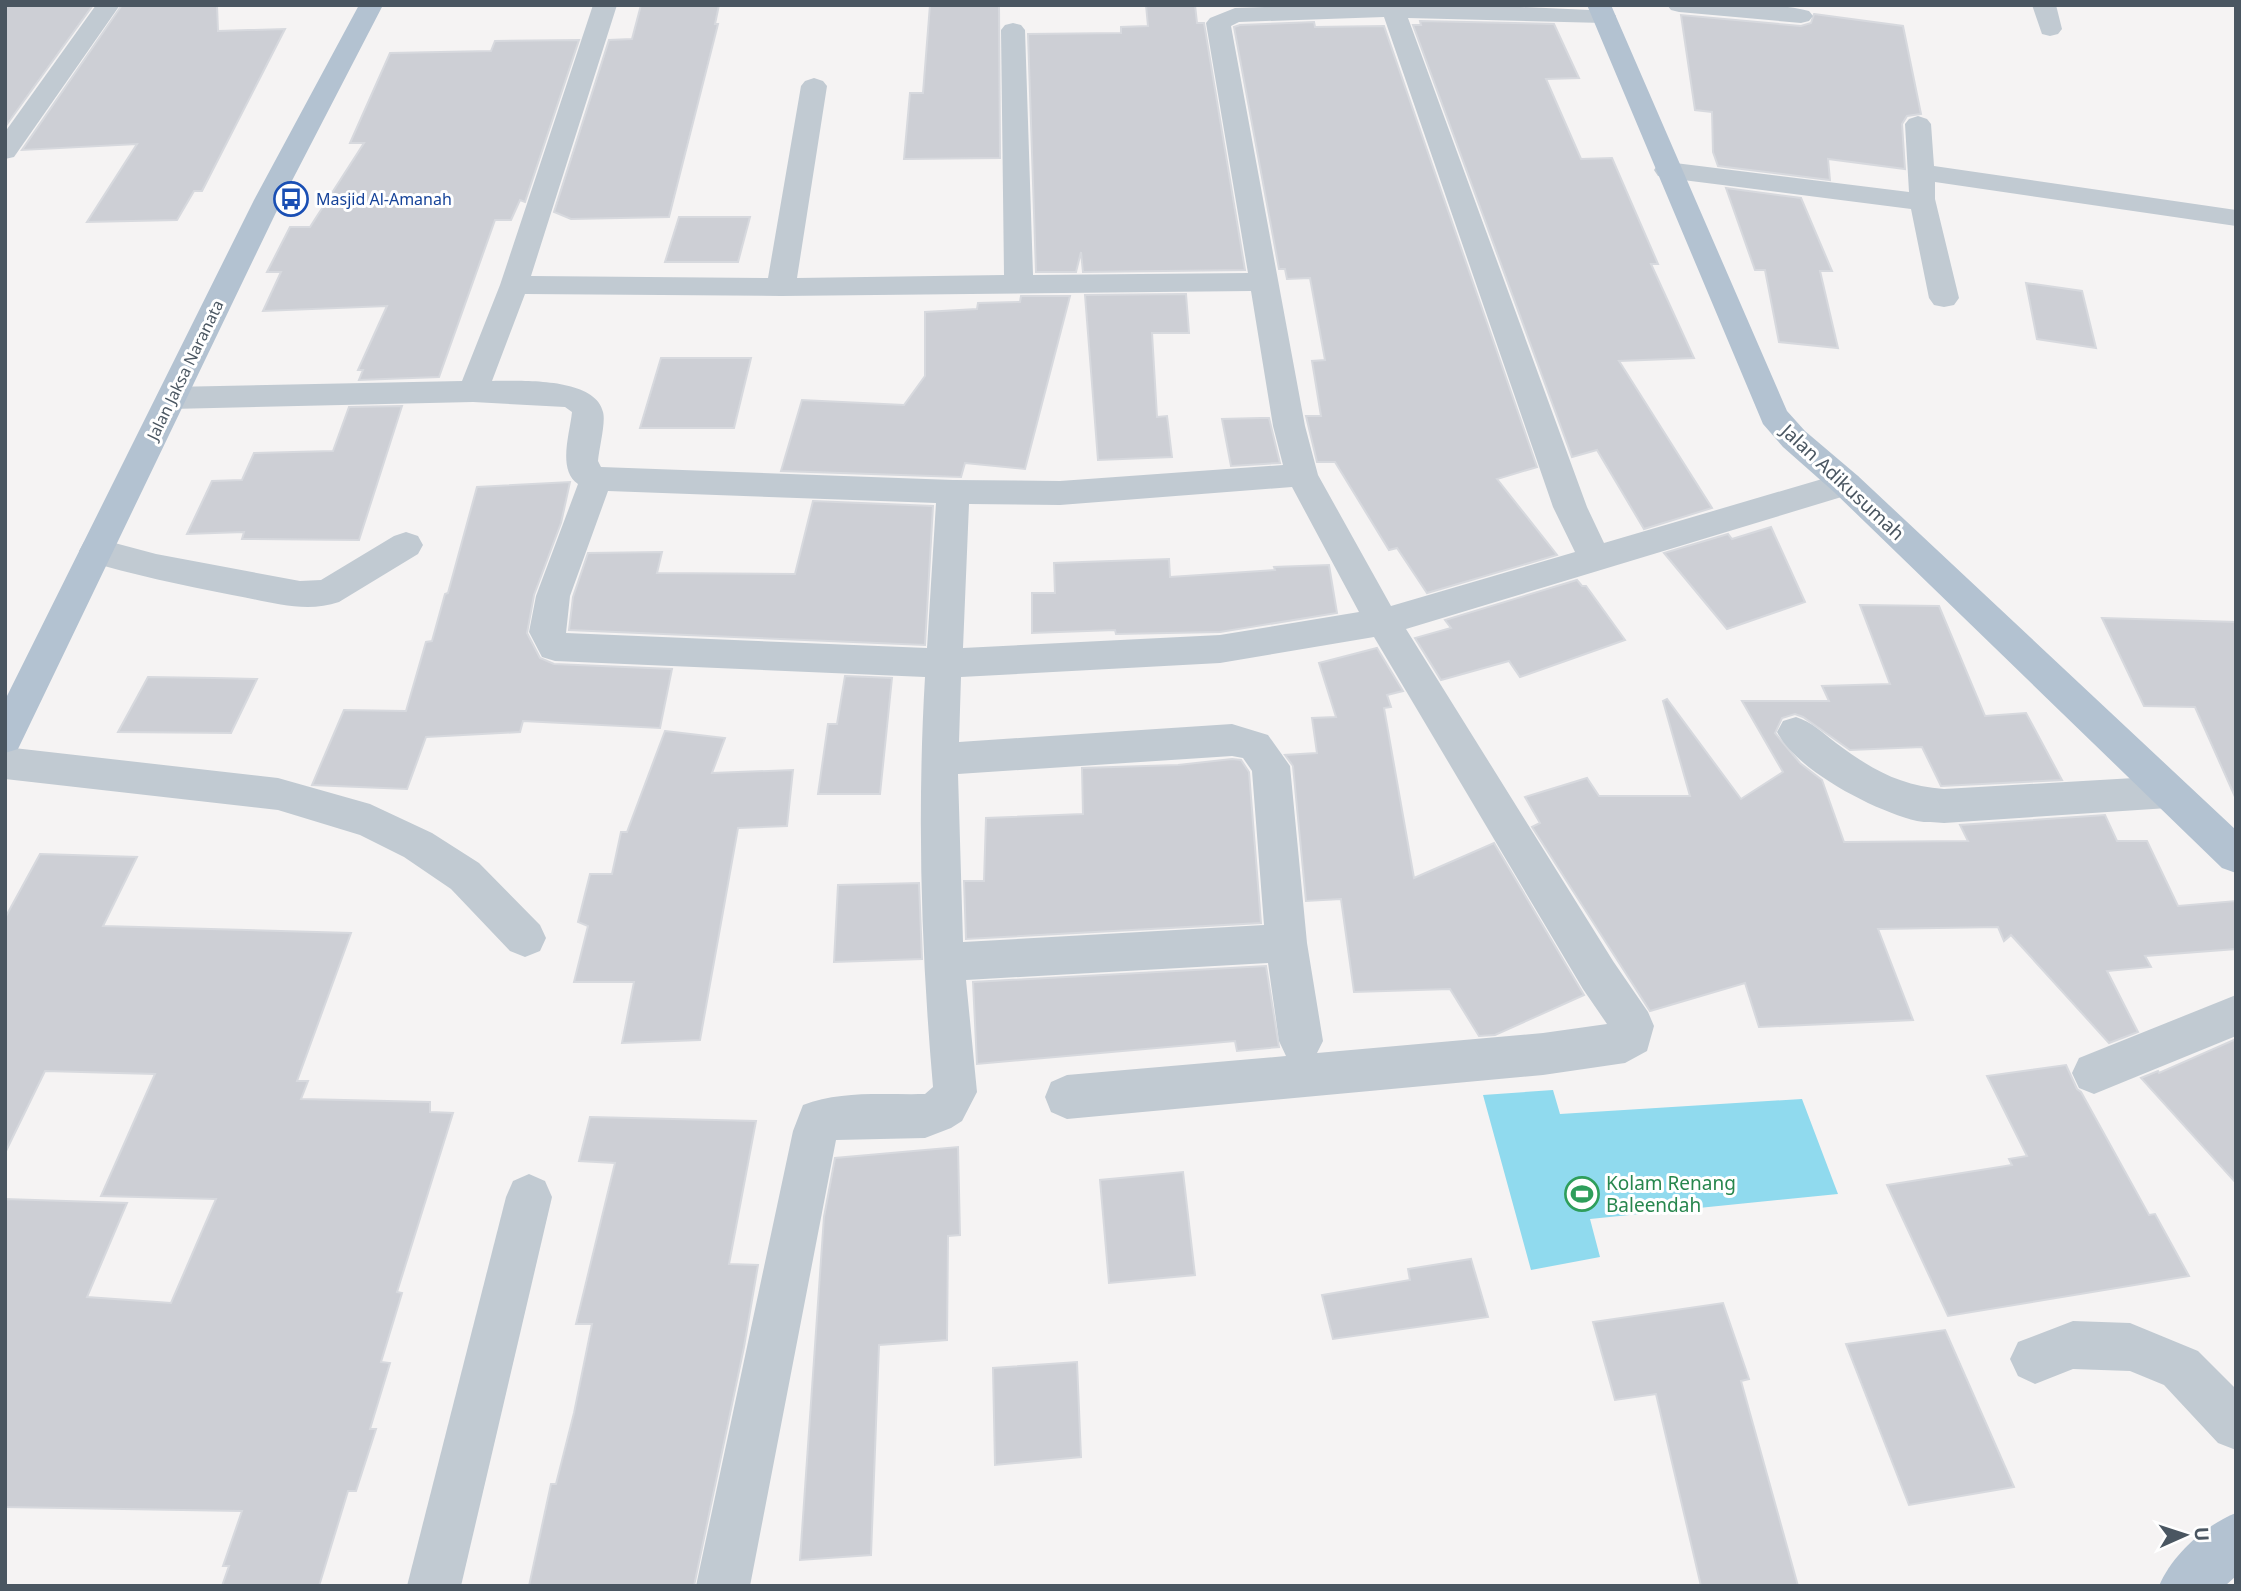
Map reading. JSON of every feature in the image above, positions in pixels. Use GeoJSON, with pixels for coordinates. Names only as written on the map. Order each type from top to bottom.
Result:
{"type":"FeatureCollection","features":[{"type":"Feature","properties":{"kind":"main road","name":"Jalan Jaksa Naranata"},"geometry":{"type":"LineString","coordinates":[[5,738],[268,200],[371,5]]}},
{"type":"Feature","properties":{"kind":"main road","name":"Jalan Adikusumah"},"geometry":{"type":"LineString","coordinates":[[1601,11],[1774,415],[1794,439],[1846,484],[2236,856]]}},
{"type":"Feature","properties":{"kind":"main road"},"geometry":{"type":"LineString","coordinates":[[2186,1586],[2236,1539]]}},
{"type":"Feature","properties":{"kind":"street"},"geometry":{"type":"LineString","coordinates":[[5,152],[108,5]]}},
{"type":"Feature","properties":{"kind":"street"},"geometry":{"type":"LineString","coordinates":[[473,391],[514,285],[605,5]]}},
{"type":"Feature","properties":{"kind":"street"},"geometry":{"type":"LineString","coordinates":[[1679,5],[1801,16]]}},
{"type":"Feature","properties":{"kind":"street"},"geometry":{"type":"LineString","coordinates":[[2044,5],[2050,29]]}},
{"type":"Feature","properties":{"kind":"street"},"geometry":{"type":"LineString","coordinates":[[1067,1097],[1543,1054],[1625,1042],[1632,1036],[1633,1026],[1598,975],[1383,622],[1302,475],[1289,426],[1218,23],[1235,15],[1394,10],[1601,11]]}},
{"type":"Feature","properties":{"kind":"street"},"geometry":{"type":"LineString","coordinates":[[1394,10],[1570,507],[1595,559]]}},
{"type":"Feature","properties":{"kind":"street"},"geometry":{"type":"LineString","coordinates":[[1013,30],[1019,283]]}},
{"type":"Feature","properties":{"kind":"street"},"geometry":{"type":"LineString","coordinates":[[782,287],[814,86]]}},
{"type":"Feature","properties":{"kind":"street"},"geometry":{"type":"LineString","coordinates":[[1918,124],[1923,202],[1944,298]]}},
{"type":"Feature","properties":{"kind":"street"},"geometry":{"type":"LineString","coordinates":[[1667,170],[1923,202]]}},
{"type":"Feature","properties":{"kind":"street"},"geometry":{"type":"LineString","coordinates":[[1922,172],[2236,218]]}},
{"type":"Feature","properties":{"kind":"street"},"geometry":{"type":"LineString","coordinates":[[514,285],[782,287],[1265,282]]}},
{"type":"Feature","properties":{"kind":"street"},"geometry":{"type":"LineString","coordinates":[[171,398],[473,391],[565,396],[581,401],[588,412],[582,461],[585,473],[596,479],[953,492],[1060,493],[1302,475]]}},
{"type":"Feature","properties":{"kind":"street"},"geometry":{"type":"LineString","coordinates":[[596,479],[553,596],[547,632],[555,647],[945,663],[1220,649],[1383,622],[1846,484]]}},
{"type":"Feature","properties":{"kind":"street"},"geometry":{"type":"LineString","coordinates":[[723,1586],[819,1122],[825,1119],[925,1116],[948,1106],[955,1092],[943,962],[939,759],[953,492]]}},
{"type":"Feature","properties":{"kind":"street"},"geometry":{"type":"LineString","coordinates":[[96,551],[156,567],[300,594],[327,593],[406,545]]}},
{"type":"Feature","properties":{"kind":"street"},"geometry":{"type":"LineString","coordinates":[[1796,733],[1818,753],[1891,795],[1917,804],[1944,806],[2168,792]]}},
{"type":"Feature","properties":{"kind":"street"},"geometry":{"type":"LineString","coordinates":[[939,759],[1232,740],[1255,746],[1272,766],[1286,943],[1301,1041]]}},
{"type":"Feature","properties":{"kind":"street"},"geometry":{"type":"LineString","coordinates":[[5,763],[278,794],[370,821],[418,845],[465,876],[525,938]]}},
{"type":"Feature","properties":{"kind":"street"},"geometry":{"type":"LineString","coordinates":[[943,962],[1286,943]]}},
{"type":"Feature","properties":{"kind":"street"},"geometry":{"type":"LineString","coordinates":[[2094,1073],[2236,1015]]}},
{"type":"Feature","properties":{"kind":"street"},"geometry":{"type":"LineString","coordinates":[[433,1586],[528,1197]]}},
{"type":"Feature","properties":{"kind":"street"},"geometry":{"type":"LineString","coordinates":[[2035,1359],[2073,1345],[2130,1347],[2181,1368],[2236,1425]]}},
{"type":"Feature","properties":{"kind":"water"},"geometry":{"type":"Polygon","coordinates":[[[1553,1090],[1560,1114],[1802,1099],[1838,1194],[1590,1219],[1600,1257],[1531,1270],[1483,1095],[1553,1090]]]}},
{"type":"Feature","properties":{"kind":"building"},"geometry":{"type":"Polygon","coordinates":[[[5,5],[93,5],[5,127],[5,5]]]}},
{"type":"Feature","properties":{"kind":"building"},"geometry":{"type":"Polygon","coordinates":[[[122,5],[217,5],[218,31],[285,29],[202,191],[194,191],[177,220],[87,222],[137,144],[22,150],[122,5]]]}},
{"type":"Feature","properties":{"kind":"building"},"geometry":{"type":"Polygon","coordinates":[[[641,5],[719,5],[715,24],[718,24],[669,217],[571,219],[554,212],[609,40],[632,39],[641,5]]]}},
{"type":"Feature","properties":{"kind":"building"},"geometry":{"type":"Polygon","coordinates":[[[930,5],[999,5],[1000,158],[904,159],[910,93],[923,93],[930,5]]]}},
{"type":"Feature","properties":{"kind":"building"},"geometry":{"type":"Polygon","coordinates":[[[1146,5],[1195,5],[1197,23],[1204,23],[1245,270],[1083,272],[1081,252],[1076,272],[1036,272],[1028,34],[1121,33],[1121,27],[1148,26],[1146,5]]]}},
{"type":"Feature","properties":{"kind":"building"},"geometry":{"type":"Polygon","coordinates":[[[1814,14],[1903,26],[1921,114],[1907,116],[1902,124],[1905,169],[1828,159],[1830,180],[1718,166],[1713,152],[1712,112],[1695,110],[1681,15],[1801,26],[1811,23],[1814,14]]]}},
{"type":"Feature","properties":{"kind":"building"},"geometry":{"type":"Polygon","coordinates":[[[1420,21],[1554,24],[1579,78],[1546,79],[1581,159],[1612,158],[1658,264],[1651,264],[1694,358],[1619,361],[1712,508],[1644,529],[1597,450],[1572,457],[1413,25],[1421,25],[1420,21]]]}},
{"type":"Feature","properties":{"kind":"building"},"geometry":{"type":"Polygon","coordinates":[[[1314,22],[1315,27],[1384,26],[1537,467],[1497,479],[1557,555],[1427,593],[1397,548],[1389,550],[1335,462],[1317,462],[1306,416],[1321,416],[1312,361],[1325,360],[1310,278],[1287,279],[1285,269],[1279,269],[1234,27],[1314,22]]]}},
{"type":"Feature","properties":{"kind":"building"},"geometry":{"type":"Polygon","coordinates":[[[579,40],[525,202],[520,200],[511,220],[495,220],[439,377],[359,380],[363,370],[358,370],[387,306],[263,311],[281,272],[267,272],[290,227],[310,227],[364,143],[350,143],[390,53],[491,51],[495,41],[579,40]]]}},
{"type":"Feature","properties":{"kind":"building"},"geometry":{"type":"Polygon","coordinates":[[[1726,188],[1801,198],[1832,271],[1820,271],[1838,348],[1779,342],[1765,270],[1755,270],[1726,188]]]}},
{"type":"Feature","properties":{"kind":"building"},"geometry":{"type":"Polygon","coordinates":[[[679,217],[750,217],[738,262],[665,262],[679,217]]]}},
{"type":"Feature","properties":{"kind":"building"},"geometry":{"type":"Polygon","coordinates":[[[2026,283],[2082,291],[2096,348],[2037,339],[2026,283]]]}},
{"type":"Feature","properties":{"kind":"building"},"geometry":{"type":"Polygon","coordinates":[[[1186,294],[1189,333],[1152,333],[1157,417],[1167,416],[1172,457],[1098,460],[1085,295],[1186,294]]]}},
{"type":"Feature","properties":{"kind":"building"},"geometry":{"type":"Polygon","coordinates":[[[1021,296],[1070,296],[1025,469],[965,463],[961,477],[781,471],[802,400],[904,405],[925,376],[925,312],[977,309],[978,303],[1020,302],[1021,296]]]}},
{"type":"Feature","properties":{"kind":"building"},"geometry":{"type":"Polygon","coordinates":[[[661,358],[751,358],[734,428],[640,428],[661,358]]]}},
{"type":"Feature","properties":{"kind":"building"},"geometry":{"type":"Polygon","coordinates":[[[402,406],[359,540],[242,539],[244,532],[187,534],[212,481],[242,480],[254,453],[333,451],[349,407],[402,406]]]}},
{"type":"Feature","properties":{"kind":"building"},"geometry":{"type":"Polygon","coordinates":[[[1269,418],[1280,463],[1231,466],[1222,419],[1269,418]]]}},
{"type":"Feature","properties":{"kind":"building"},"geometry":{"type":"Polygon","coordinates":[[[570,482],[561,523],[534,595],[527,633],[540,658],[554,664],[672,669],[660,728],[523,721],[520,732],[426,737],[407,789],[312,785],[344,710],[406,711],[426,642],[432,641],[445,594],[448,593],[477,487],[570,482]]]}},
{"type":"Feature","properties":{"kind":"building"},"geometry":{"type":"Polygon","coordinates":[[[813,501],[933,506],[925,645],[569,630],[573,597],[588,553],[662,552],[657,573],[795,574],[813,501]]]}},
{"type":"Feature","properties":{"kind":"building"},"geometry":{"type":"Polygon","coordinates":[[[1771,527],[1805,602],[1727,629],[1664,553],[1728,534],[1732,539],[1771,527]]]}},
{"type":"Feature","properties":{"kind":"building"},"geometry":{"type":"Polygon","coordinates":[[[1169,559],[1170,577],[1275,570],[1274,567],[1329,565],[1337,613],[1220,632],[1116,634],[1115,630],[1032,633],[1032,593],[1055,593],[1054,563],[1169,559]]]}},
{"type":"Feature","properties":{"kind":"building"},"geometry":{"type":"Polygon","coordinates":[[[1577,580],[1582,586],[1586,586],[1625,640],[1520,677],[1509,661],[1441,680],[1415,638],[1451,628],[1445,620],[1577,580]]]}},
{"type":"Feature","properties":{"kind":"building"},"geometry":{"type":"Polygon","coordinates":[[[1860,605],[1939,606],[1985,716],[2026,713],[2062,780],[1941,786],[1922,747],[1850,750],[1803,717],[1795,714],[1782,718],[1775,733],[1800,763],[1822,780],[1844,842],[1968,841],[1960,825],[2105,815],[2117,841],[2147,841],[2178,906],[2236,901],[2236,949],[2145,956],[2151,967],[2107,971],[2138,1032],[2109,1043],[2011,935],[2004,941],[1998,927],[1878,929],[1913,1020],[1759,1027],[1745,983],[1650,1011],[1532,827],[1540,823],[1525,797],[1587,778],[1599,796],[1690,796],[1663,701],[1667,699],[1741,799],[1783,772],[1742,701],[1829,701],[1822,686],[1890,684],[1860,605]]]}},
{"type":"Feature","properties":{"kind":"building"},"geometry":{"type":"Polygon","coordinates":[[[2102,618],[2236,622],[2236,799],[2195,707],[2144,706],[2102,618]]]}},
{"type":"Feature","properties":{"kind":"building"},"geometry":{"type":"Polygon","coordinates":[[[1377,648],[1403,691],[1387,695],[1391,707],[1384,708],[1414,878],[1494,843],[1584,995],[1495,1035],[1479,1036],[1450,989],[1354,992],[1341,899],[1306,901],[1293,766],[1285,755],[1317,753],[1312,718],[1336,717],[1319,663],[1377,648]]]}},
{"type":"Feature","properties":{"kind":"building"},"geometry":{"type":"Polygon","coordinates":[[[845,676],[892,678],[880,794],[818,794],[828,724],[837,724],[845,676]]]}},
{"type":"Feature","properties":{"kind":"building"},"geometry":{"type":"Polygon","coordinates":[[[148,677],[257,679],[231,733],[118,732],[148,677]]]}},
{"type":"Feature","properties":{"kind":"building"},"geometry":{"type":"Polygon","coordinates":[[[665,731],[725,738],[712,773],[793,770],[787,826],[738,828],[700,1040],[622,1043],[634,982],[574,982],[588,926],[578,922],[590,874],[612,874],[621,832],[627,832],[665,731]]]}},
{"type":"Feature","properties":{"kind":"building"},"geometry":{"type":"Polygon","coordinates":[[[1241,760],[1249,772],[1261,923],[966,939],[964,881],[984,881],[986,818],[1083,814],[1082,768],[1178,765],[1241,760]]]}},
{"type":"Feature","properties":{"kind":"building"},"geometry":{"type":"Polygon","coordinates":[[[40,854],[137,857],[103,926],[351,933],[297,1081],[308,1081],[301,1099],[430,1102],[430,1112],[453,1113],[397,1292],[402,1293],[381,1362],[390,1363],[370,1429],[376,1429],[356,1491],[348,1491],[319,1586],[222,1586],[229,1566],[223,1566],[242,1511],[5,1507],[5,1199],[127,1203],[87,1297],[171,1303],[216,1199],[101,1196],[155,1074],[45,1071],[5,1153],[5,918],[40,854]]]}},
{"type":"Feature","properties":{"kind":"building"},"geometry":{"type":"Polygon","coordinates":[[[919,883],[922,959],[834,962],[838,885],[919,883]]]}},
{"type":"Feature","properties":{"kind":"building"},"geometry":{"type":"Polygon","coordinates":[[[1266,966],[1279,1047],[1237,1051],[1235,1041],[977,1064],[973,982],[1266,966]]]}},
{"type":"Feature","properties":{"kind":"building"},"geometry":{"type":"Polygon","coordinates":[[[2236,1039],[2236,1183],[2141,1078],[2158,1071],[2159,1073],[2236,1039]]]}},
{"type":"Feature","properties":{"kind":"building"},"geometry":{"type":"Polygon","coordinates":[[[2066,1065],[2149,1215],[2155,1214],[2189,1276],[1948,1316],[1887,1185],[2012,1165],[2009,1159],[2027,1156],[1987,1076],[2066,1065]]]}},
{"type":"Feature","properties":{"kind":"building"},"geometry":{"type":"Polygon","coordinates":[[[590,1117],[756,1121],[729,1264],[758,1265],[744,1347],[694,1586],[529,1586],[551,1484],[556,1484],[574,1413],[592,1324],[576,1324],[615,1163],[579,1161],[590,1117]]]}},
{"type":"Feature","properties":{"kind":"building"},"geometry":{"type":"Polygon","coordinates":[[[958,1147],[960,1235],[948,1236],[947,1340],[879,1345],[871,1555],[800,1560],[824,1217],[835,1158],[958,1147]]]}},
{"type":"Feature","properties":{"kind":"building"},"geometry":{"type":"Polygon","coordinates":[[[1183,1172],[1195,1275],[1109,1283],[1100,1180],[1183,1172]]]}},
{"type":"Feature","properties":{"kind":"building"},"geometry":{"type":"Polygon","coordinates":[[[1471,1259],[1488,1317],[1333,1339],[1322,1295],[1410,1280],[1408,1269],[1471,1259]]]}},
{"type":"Feature","properties":{"kind":"building"},"geometry":{"type":"Polygon","coordinates":[[[1723,1303],[1749,1379],[1741,1381],[1798,1586],[1701,1586],[1656,1394],[1615,1400],[1593,1322],[1723,1303]]]}},
{"type":"Feature","properties":{"kind":"building"},"geometry":{"type":"Polygon","coordinates":[[[1945,1330],[2014,1487],[1909,1505],[1846,1344],[1945,1330]]]}},
{"type":"Feature","properties":{"kind":"building"},"geometry":{"type":"Polygon","coordinates":[[[1077,1362],[1081,1457],[995,1465],[993,1368],[1077,1362]]]}},
{"type":"Feature","properties":{"kind":"place","name":"Masjid Al-Amanah"},"geometry":{"type":"Point","coordinates":[291,199]}},
{"type":"Feature","properties":{"kind":"place","name":"Kolam Renang Baleendah"},"geometry":{"type":"Point","coordinates":[1582,1194]}}]}
